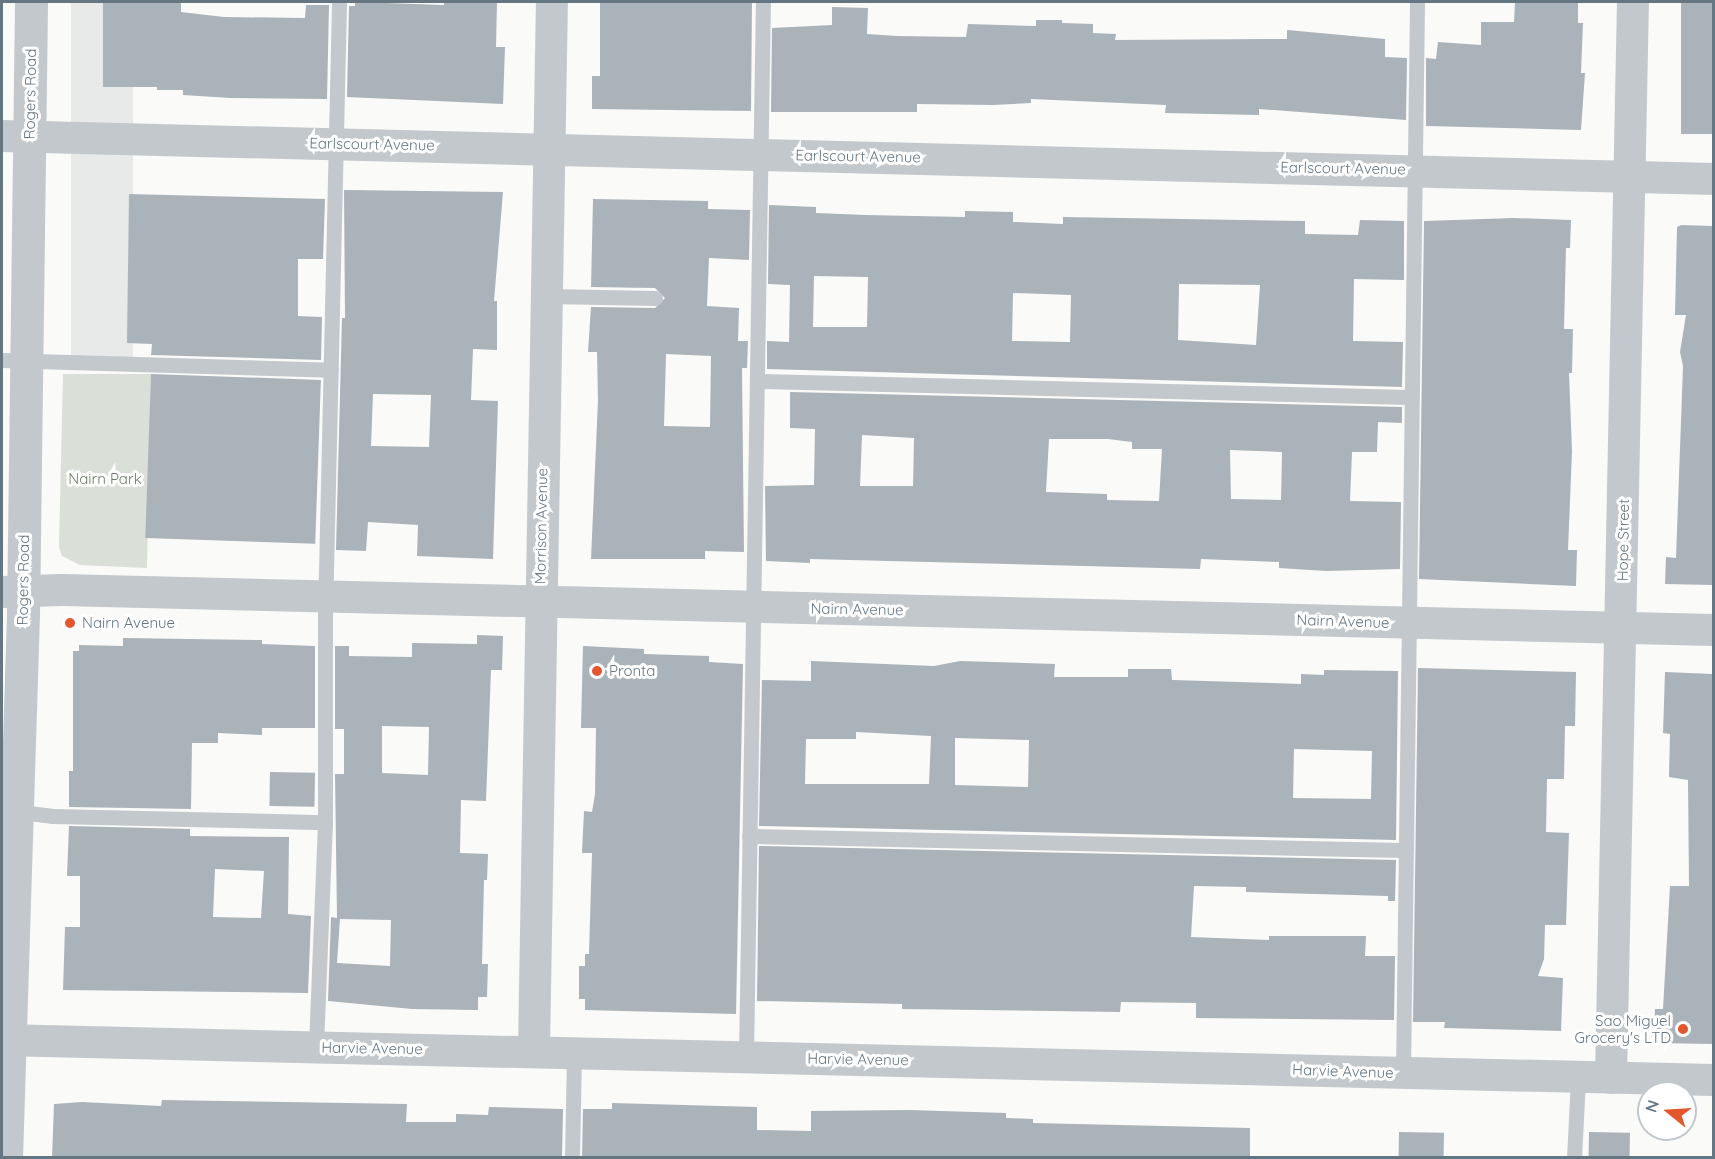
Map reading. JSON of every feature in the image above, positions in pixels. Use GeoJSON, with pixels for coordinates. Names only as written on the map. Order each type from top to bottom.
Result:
{"type":"FeatureCollection","features":[{"type":"Feature","properties":{"kind":"street","name":"Rogers Road"},"geometry":{"type":"LineString","coordinates":[[6,1158],[16,136],[31,2]]}},
{"type":"Feature","properties":{"kind":"street","name":"Morrison Avenue"},"geometry":{"type":"LineString","coordinates":[[534,1050],[539,601],[552,2]]}},
{"type":"Feature","properties":{"kind":"street","name":"Hope Street"},"geometry":{"type":"LineString","coordinates":[[1611,1078],[1633,2]]}},
{"type":"Feature","properties":{"kind":"street","name":"Earlscourt Avenue"},"geometry":{"type":"LineString","coordinates":[[16,136],[1412,169],[1713,179]]}},
{"type":"Feature","properties":{"kind":"street","name":"Nairn Avenue"},"geometry":{"type":"LineString","coordinates":[[13,592],[62,590],[1713,630]]}},
{"type":"Feature","properties":{"kind":"street","name":"Harvie Avenue"},"geometry":{"type":"LineString","coordinates":[[6,1040],[534,1050],[1713,1080]]}},
{"type":"Feature","properties":{"kind":"lane"},"geometry":{"type":"LineString","coordinates":[[316,1046],[325,822],[326,597],[339,2]]}},
{"type":"Feature","properties":{"kind":"lane"},"geometry":{"type":"LineString","coordinates":[[746,1057],[749,836],[756,607],[764,2]]}},
{"type":"Feature","properties":{"kind":"lane"},"geometry":{"type":"LineString","coordinates":[[1403,1073],[1403,850],[1412,169],[1417,2]]}},
{"type":"Feature","properties":{"kind":"lane"},"geometry":{"type":"LineString","coordinates":[[547,296],[655,298]]}},
{"type":"Feature","properties":{"kind":"lane"},"geometry":{"type":"LineString","coordinates":[[14,361],[331,370]]}},
{"type":"Feature","properties":{"kind":"lane"},"geometry":{"type":"LineString","coordinates":[[759,381],[1409,397]]}},
{"type":"Feature","properties":{"kind":"lane"},"geometry":{"type":"LineString","coordinates":[[8,811],[52,816],[325,822]]}},
{"type":"Feature","properties":{"kind":"lane"},"geometry":{"type":"LineString","coordinates":[[749,836],[1403,850]]}},
{"type":"Feature","properties":{"kind":"lane"},"geometry":{"type":"LineString","coordinates":[[572,1158],[574,1052]]}},
{"type":"Feature","properties":{"kind":"lane"},"geometry":{"type":"LineString","coordinates":[[1574,1158],[1578,1078]]}},
{"type":"Feature","properties":{"kind":"shaded area"},"geometry":{"type":"Polygon","coordinates":[[[71,2],[133,2],[133,357],[71,357],[71,2]]]}},
{"type":"Feature","properties":{"kind":"green space","name":"Nairn Park"},"geometry":{"type":"Polygon","coordinates":[[[63,374],[151,374],[147,568],[80,565],[62,556],[59,547],[63,374]]]}},
{"type":"Feature","properties":{"kind":"building"},"geometry":{"type":"Polygon","coordinates":[[[103,2],[181,2],[181,12],[224,17],[305,18],[306,5],[329,5],[327,99],[231,98],[183,95],[183,90],[157,90],[157,87],[103,87],[103,2]]]}},
{"type":"Feature","properties":{"kind":"building"},"geometry":{"type":"Polygon","coordinates":[[[355,2],[444,5],[444,2],[497,2],[496,47],[505,47],[503,104],[347,97],[349,6],[355,6],[355,2]]]}},
{"type":"Feature","properties":{"kind":"building"},"geometry":{"type":"Polygon","coordinates":[[[600,2],[752,2],[751,111],[592,109],[592,76],[600,76],[600,2]]]}},
{"type":"Feature","properties":{"kind":"building"},"geometry":{"type":"Polygon","coordinates":[[[1515,2],[1578,2],[1578,23],[1583,23],[1581,73],[1585,73],[1581,130],[1426,126],[1426,58],[1436,59],[1438,42],[1481,45],[1481,22],[1514,22],[1515,2]]]}},
{"type":"Feature","properties":{"kind":"building"},"geometry":{"type":"Polygon","coordinates":[[[1681,2],[1713,2],[1713,134],[1681,134],[1681,2]]]}},
{"type":"Feature","properties":{"kind":"building"},"geometry":{"type":"Polygon","coordinates":[[[832,7],[868,8],[867,34],[897,36],[966,37],[968,24],[1036,26],[1036,20],[1062,20],[1062,23],[1093,24],[1093,33],[1116,34],[1115,40],[1287,39],[1287,30],[1385,39],[1385,57],[1407,58],[1406,120],[1259,109],[1259,115],[1165,113],[1166,105],[1031,99],[1031,103],[993,105],[917,104],[917,112],[771,112],[772,28],[832,25],[832,7]]]}},
{"type":"Feature","properties":{"kind":"building"},"geometry":{"type":"Polygon","coordinates":[[[344,190],[503,192],[494,301],[497,301],[497,350],[473,349],[471,400],[498,401],[493,559],[417,556],[418,525],[368,522],[366,551],[336,550],[342,318],[345,318],[344,190]],[[373,394],[371,446],[429,447],[431,395],[373,394]]]}},
{"type":"Feature","properties":{"kind":"building"},"geometry":{"type":"Polygon","coordinates":[[[129,194],[325,199],[323,259],[298,259],[298,316],[322,317],[321,360],[151,355],[152,344],[127,343],[129,194]]]}},
{"type":"Feature","properties":{"kind":"building"},"geometry":{"type":"Polygon","coordinates":[[[593,199],[708,201],[708,209],[750,210],[749,260],[709,258],[707,306],[739,308],[738,341],[748,341],[747,368],[742,368],[744,552],[705,551],[705,559],[591,559],[598,401],[597,352],[588,352],[591,307],[655,308],[665,298],[655,288],[591,287],[593,199]],[[666,354],[664,426],[710,427],[711,356],[666,354]]]}},
{"type":"Feature","properties":{"kind":"building"},"geometry":{"type":"Polygon","coordinates":[[[769,205],[816,207],[816,213],[865,215],[965,217],[965,211],[1013,212],[1013,222],[1063,224],[1063,217],[1305,221],[1305,234],[1358,235],[1360,220],[1404,221],[1404,280],[1354,279],[1353,341],[1403,342],[1402,387],[767,369],[767,341],[789,342],[790,285],[768,284],[769,205]],[[814,276],[813,327],[867,327],[868,277],[814,276]],[[1179,284],[1178,340],[1256,345],[1260,285],[1179,284]],[[1013,293],[1012,341],[1070,342],[1071,295],[1013,293]]]}},
{"type":"Feature","properties":{"kind":"building"},"geometry":{"type":"Polygon","coordinates":[[[1514,218],[1571,220],[1570,248],[1566,248],[1564,329],[1573,329],[1572,373],[1569,373],[1572,451],[1568,550],[1577,550],[1576,586],[1419,579],[1424,221],[1514,218]]]}},
{"type":"Feature","properties":{"kind":"building"},"geometry":{"type":"Polygon","coordinates":[[[1681,225],[1713,226],[1713,585],[1665,584],[1666,557],[1676,558],[1683,366],[1680,352],[1686,315],[1675,315],[1677,227],[1681,225]]]}},
{"type":"Feature","properties":{"kind":"building"},"geometry":{"type":"Polygon","coordinates":[[[151,374],[321,380],[315,544],[145,538],[151,374]]]}},
{"type":"Feature","properties":{"kind":"building"},"geometry":{"type":"Polygon","coordinates":[[[790,392],[1402,407],[1402,423],[1378,422],[1377,452],[1352,452],[1350,501],[1401,502],[1400,569],[1326,571],[1279,568],[1279,562],[1201,559],[1200,569],[810,559],[810,563],[766,561],[765,486],[814,485],[815,429],[790,428],[790,392]],[[862,435],[860,486],[913,486],[914,438],[862,435]],[[1049,439],[1046,492],[1107,494],[1107,500],[1159,501],[1162,449],[1132,449],[1132,442],[1108,439],[1049,439]],[[1230,450],[1231,499],[1281,500],[1282,452],[1230,450]]]}},
{"type":"Feature","properties":{"kind":"building"},"geometry":{"type":"Polygon","coordinates":[[[477,635],[503,636],[502,670],[491,670],[486,801],[461,800],[460,853],[488,854],[487,880],[484,880],[482,964],[488,964],[487,997],[478,997],[478,1010],[412,1009],[328,1001],[331,917],[337,918],[335,774],[344,774],[344,729],[335,729],[335,646],[349,646],[349,656],[412,657],[412,643],[477,644],[477,635]],[[382,726],[382,773],[428,775],[429,727],[382,726]],[[340,919],[337,963],[390,966],[391,920],[340,919]]]}},
{"type":"Feature","properties":{"kind":"building"},"geometry":{"type":"Polygon","coordinates":[[[123,638],[262,640],[262,644],[315,646],[315,728],[262,728],[262,735],[218,733],[218,743],[192,743],[191,809],[69,807],[69,771],[73,771],[73,651],[79,651],[79,645],[123,646],[123,638]]]}},
{"type":"Feature","properties":{"kind":"building"},"geometry":{"type":"Polygon","coordinates":[[[583,646],[644,649],[644,654],[709,656],[709,662],[743,664],[736,1014],[585,1010],[585,999],[579,999],[579,966],[585,966],[585,954],[589,954],[592,853],[582,853],[584,811],[592,812],[595,794],[596,728],[581,728],[583,646]]]}},
{"type":"Feature","properties":{"kind":"building"},"geometry":{"type":"Polygon","coordinates":[[[811,661],[934,666],[960,661],[1055,664],[1054,677],[1128,677],[1128,669],[1171,669],[1172,680],[1301,684],[1301,674],[1324,675],[1324,670],[1398,671],[1396,840],[759,826],[762,680],[811,681],[811,661]],[[856,732],[856,739],[806,739],[805,784],[929,784],[931,736],[856,732]],[[955,738],[955,785],[1028,787],[1029,740],[955,738]],[[1294,749],[1293,798],[1371,799],[1372,751],[1294,749]]]}},
{"type":"Feature","properties":{"kind":"building"},"geometry":{"type":"Polygon","coordinates":[[[1418,668],[1576,672],[1575,726],[1565,726],[1564,779],[1547,779],[1546,832],[1569,833],[1566,925],[1545,925],[1544,959],[1538,976],[1563,978],[1561,1031],[1444,1028],[1445,1022],[1413,1022],[1418,668]]]}},
{"type":"Feature","properties":{"kind":"building"},"geometry":{"type":"Polygon","coordinates":[[[1665,672],[1713,674],[1713,1044],[1654,1043],[1655,1009],[1663,1009],[1670,886],[1689,886],[1688,780],[1669,777],[1670,734],[1663,733],[1665,672]]]}},
{"type":"Feature","properties":{"kind":"building"},"geometry":{"type":"Polygon","coordinates":[[[270,772],[315,773],[314,807],[269,806],[270,772]]]}},
{"type":"Feature","properties":{"kind":"building"},"geometry":{"type":"Polygon","coordinates":[[[69,826],[190,829],[190,836],[289,837],[288,914],[311,916],[308,993],[63,990],[65,927],[80,927],[80,876],[67,876],[69,826]],[[215,869],[213,917],[261,918],[264,871],[215,869]]]}},
{"type":"Feature","properties":{"kind":"building"},"geometry":{"type":"Polygon","coordinates":[[[759,846],[1396,860],[1395,901],[1388,901],[1388,896],[1246,892],[1246,887],[1194,886],[1191,937],[1269,940],[1269,936],[1366,936],[1365,956],[1395,956],[1394,1020],[1196,1018],[1196,1003],[1121,1002],[1120,1012],[902,1009],[902,1004],[757,1001],[759,846]]]}},
{"type":"Feature","properties":{"kind":"building"},"geometry":{"type":"Polygon","coordinates":[[[162,1100],[407,1104],[406,1122],[456,1122],[456,1114],[488,1115],[489,1107],[563,1109],[562,1158],[52,1158],[54,1104],[82,1102],[161,1106],[162,1100]]]}},
{"type":"Feature","properties":{"kind":"building"},"geometry":{"type":"Polygon","coordinates":[[[612,1103],[757,1107],[757,1130],[811,1131],[811,1111],[909,1110],[1006,1113],[1006,1118],[1033,1119],[1033,1123],[1250,1128],[1250,1158],[582,1158],[583,1109],[612,1109],[612,1103]]]}},
{"type":"Feature","properties":{"kind":"building"},"geometry":{"type":"Polygon","coordinates":[[[1399,1132],[1444,1133],[1444,1158],[1399,1158],[1399,1132]]]}},
{"type":"Feature","properties":{"kind":"building"},"geometry":{"type":"Polygon","coordinates":[[[1589,1132],[1630,1133],[1630,1158],[1589,1158],[1589,1132]]]}},
{"type":"Feature","properties":{"kind":"place","name":"Nairn Avenue"},"geometry":{"type":"Point","coordinates":[70,623]}},
{"type":"Feature","properties":{"kind":"place","name":"Pronta"},"geometry":{"type":"Point","coordinates":[597,671]}},
{"type":"Feature","properties":{"kind":"place","name":"Sao Miguel Grocery's LTD"},"geometry":{"type":"Point","coordinates":[1683,1029]}}]}
